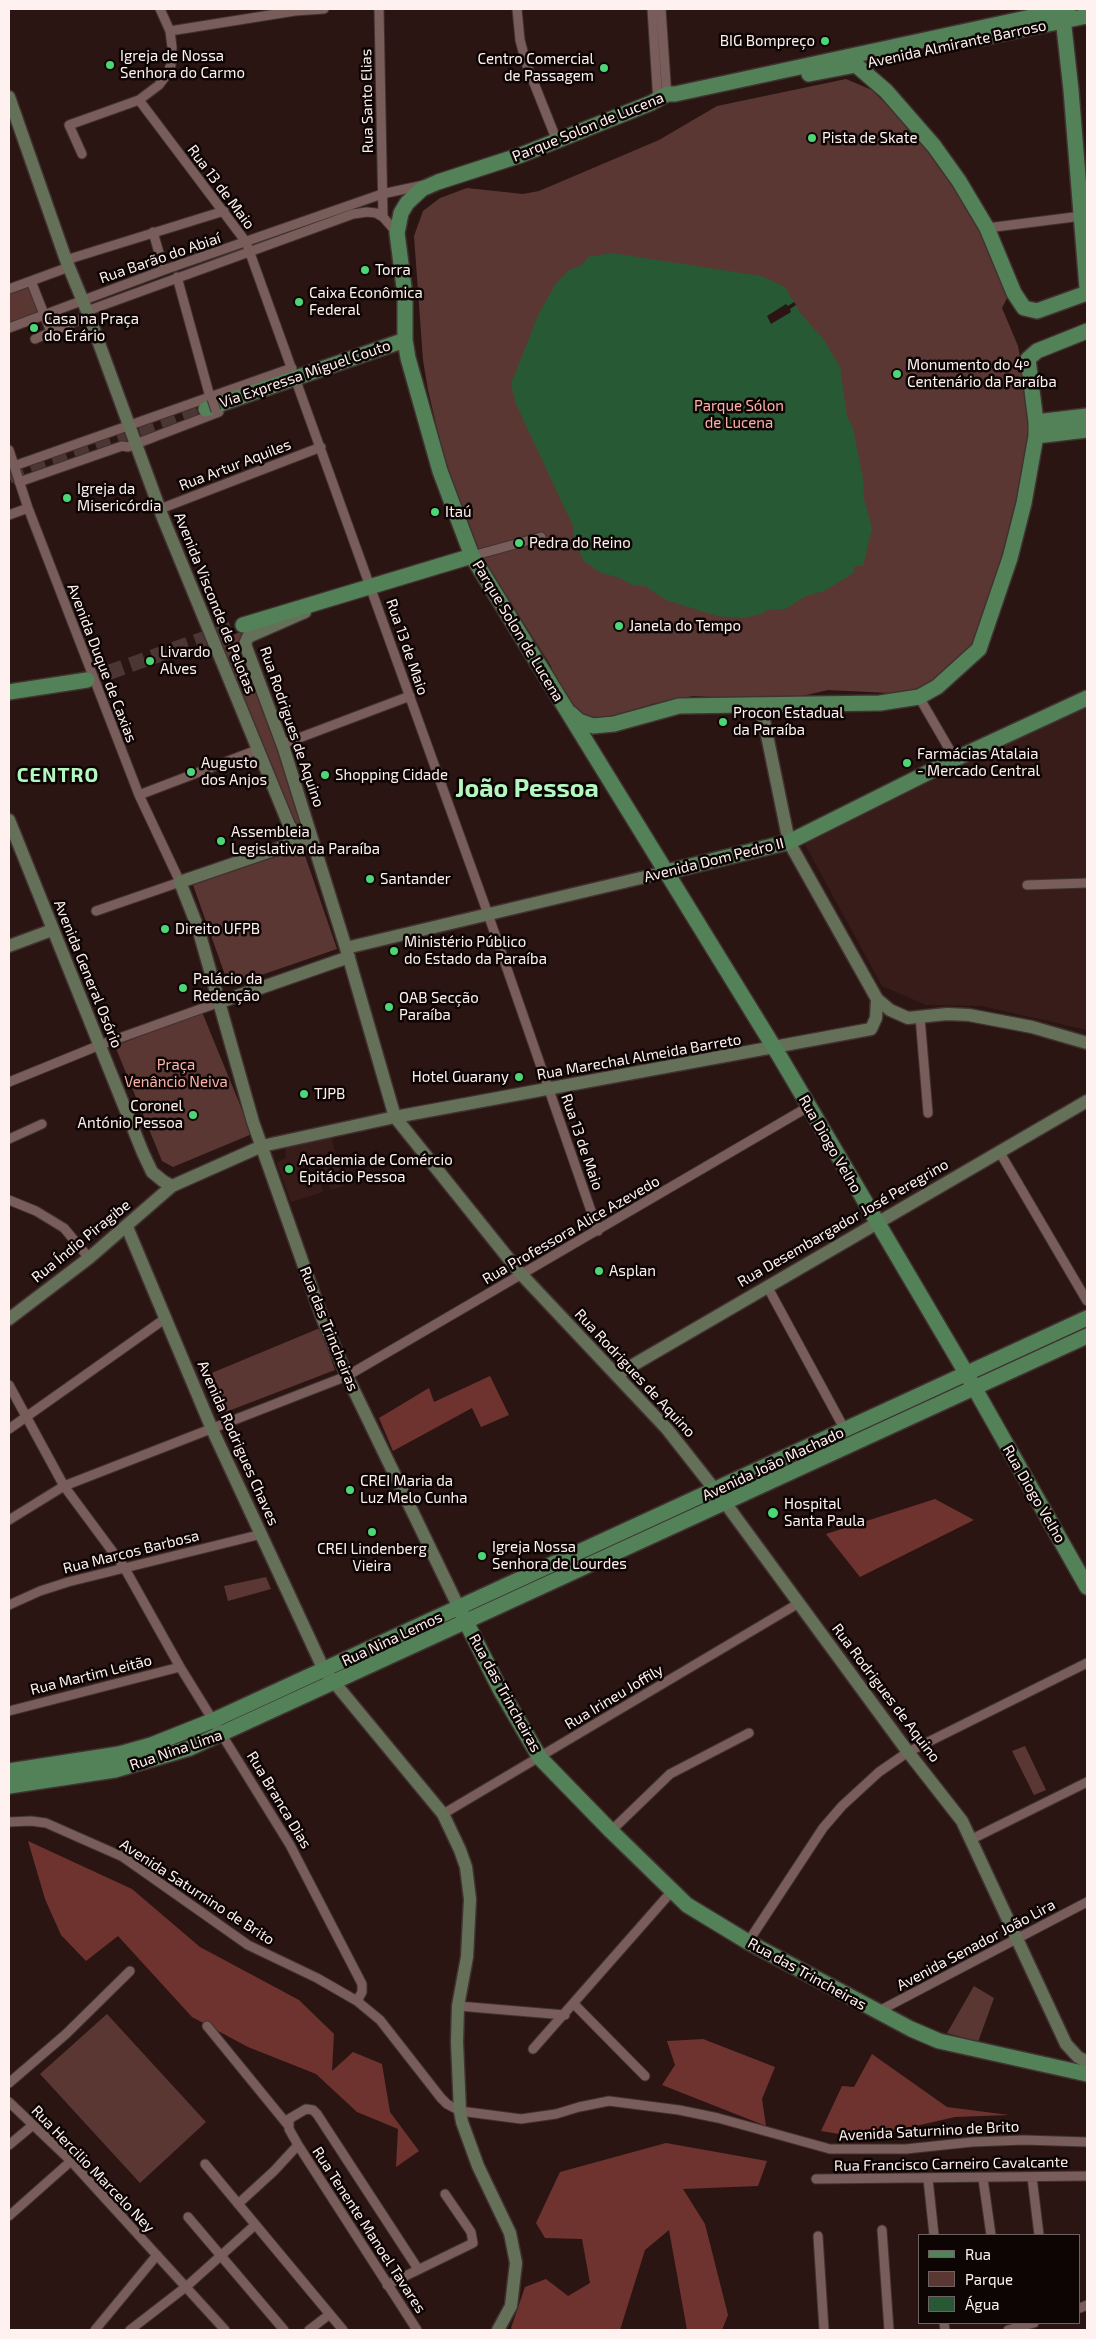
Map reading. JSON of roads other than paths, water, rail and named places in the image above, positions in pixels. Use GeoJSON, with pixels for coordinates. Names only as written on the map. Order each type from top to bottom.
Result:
{"type":"FeatureCollection","features":[{"type":"Feature","properties":{"kind":"main road","name":"Avenida Almirante Barroso"},"geometry":{"type":"LineString","coordinates":[[855,60],[1064,12],[1087,16]]}},
{"type":"Feature","properties":{"kind":"main road"},"geometry":{"type":"LineString","coordinates":[[1064,12],[1087,288]]}},
{"type":"Feature","properties":{"kind":"main road"},"geometry":{"type":"LineString","coordinates":[[660,100],[855,60],[886,91],[934,146],[987,228],[1021,305],[1030,311],[1052,306],[1087,293]]}},
{"type":"Feature","properties":{"kind":"main road","name":"Parque Solon de Lucena"},"geometry":{"type":"LineString","coordinates":[[438,182],[521,155],[660,100]]}},
{"type":"Feature","properties":{"kind":"main road"},"geometry":{"type":"LineString","coordinates":[[245,631],[349,593],[472,556],[440,471],[412,375],[405,340],[405,295],[397,233],[400,213],[407,203],[422,189],[438,182]]}},
{"type":"Feature","properties":{"kind":"main road"},"geometry":{"type":"LineString","coordinates":[[564,707],[579,721],[593,726],[614,724],[679,706],[880,703],[919,697],[952,674],[979,649],[984,638],[1010,558],[1024,503],[1036,429],[1028,363],[1031,355],[1087,331]]}},
{"type":"Feature","properties":{"kind":"main road","name":"Via Expressa Miguel Couto"},"geometry":{"type":"LineString","coordinates":[[211,404],[405,340]]}},
{"type":"Feature","properties":{"kind":"main road"},"geometry":{"type":"LineString","coordinates":[[1036,429],[1087,416]]}},
{"type":"Feature","properties":{"kind":"main road"},"geometry":{"type":"LineString","coordinates":[[1036,429],[1087,430]]}},
{"type":"Feature","properties":{"kind":"main road","name":"Parque Solon de Lucena"},"geometry":{"type":"LineString","coordinates":[[472,556],[564,707]]}},
{"type":"Feature","properties":{"kind":"main road"},"geometry":{"type":"LineString","coordinates":[[9,692],[87,680]]}},
{"type":"Feature","properties":{"kind":"main road","name":"Avenida Dom Pedro II"},"geometry":{"type":"LineString","coordinates":[[666,872],[789,842],[955,760],[1087,698]]}},
{"type":"Feature","properties":{"kind":"main road","name":"Rua Diogo Velho"},"geometry":{"type":"LineString","coordinates":[[564,707],[774,1049],[966,1374],[1087,1587]]}},
{"type":"Feature","properties":{"kind":"main road","name":"Avenida João Machado"},"geometry":{"type":"LineString","coordinates":[[459,1608],[716,1491],[1087,1318]]}},
{"type":"Feature","properties":{"kind":"main road","name":"Avenida João Machado"},"geometry":{"type":"LineString","coordinates":[[466,1623],[598,1560],[726,1504],[1087,1336]]}},
{"type":"Feature","properties":{"kind":"main road","name":"Rua das Trincheiras"},"geometry":{"type":"LineString","coordinates":[[459,1608],[501,1691],[540,1758],[672,1891],[704,1917],[877,2012],[939,2041],[1087,2074]]}},
{"type":"Feature","properties":{"kind":"main road","name":"Rua Nina Lemos"},"geometry":{"type":"LineString","coordinates":[[324,1670],[459,1608]]}},
{"type":"Feature","properties":{"kind":"main road","name":"Rua Nina Lemos"},"geometry":{"type":"LineString","coordinates":[[334,1683],[466,1623]]}},
{"type":"Feature","properties":{"kind":"main road","name":"Rua Nina Lima"},"geometry":{"type":"LineString","coordinates":[[9,1771],[119,1754],[151,1745],[214,1720],[324,1670]]}},
{"type":"Feature","properties":{"kind":"main road","name":"Rua Nina Lima"},"geometry":{"type":"LineString","coordinates":[[9,1786],[115,1770],[190,1748],[223,1735],[334,1683]]}},
{"type":"Feature","properties":{"kind":"street"},"geometry":{"type":"LineString","coordinates":[[82,154],[69,125],[138,100],[160,85],[171,65],[172,47],[170,31],[160,9]]}},
{"type":"Feature","properties":{"kind":"street"},"geometry":{"type":"LineString","coordinates":[[170,31],[295,11],[324,9]]}},
{"type":"Feature","properties":{"kind":"street","name":"Rua Santo Elias"},"geometry":{"type":"LineString","coordinates":[[379,9],[382,194]]}},
{"type":"Feature","properties":{"kind":"street"},"geometry":{"type":"LineString","coordinates":[[516,9],[520,40],[526,63],[556,141]]}},
{"type":"Feature","properties":{"kind":"street"},"geometry":{"type":"LineString","coordinates":[[652,9],[658,31]]}},
{"type":"Feature","properties":{"kind":"street"},"geometry":{"type":"LineString","coordinates":[[660,100],[658,31],[661,9]]}},
{"type":"Feature","properties":{"kind":"street","name":"Avenida Visconde de Pelotas"},"geometry":{"type":"LineString","coordinates":[[9,97],[67,264],[86,309],[129,425],[128,444],[160,509],[257,750],[289,824],[300,841],[317,857]]}},
{"type":"Feature","properties":{"kind":"street","name":"Rua 13 de Maio"},"geometry":{"type":"LineString","coordinates":[[138,100],[246,242],[488,914],[598,1231]]}},
{"type":"Feature","properties":{"kind":"street","name":"Parque Solon de Lucena"},"geometry":{"type":"LineString","coordinates":[[382,194],[438,182]]}},
{"type":"Feature","properties":{"kind":"street"},"geometry":{"type":"LineString","coordinates":[[382,194],[383,217],[397,233]]}},
{"type":"Feature","properties":{"kind":"street","name":"Rua Barão do Abiaí"},"geometry":{"type":"LineString","coordinates":[[86,309],[164,270],[382,194]]}},
{"type":"Feature","properties":{"kind":"street"},"geometry":{"type":"LineString","coordinates":[[9,289],[67,264],[153,232],[224,211]]}},
{"type":"Feature","properties":{"kind":"street","name":"Rua Barão do Abiaí"},"geometry":{"type":"LineString","coordinates":[[86,309],[352,214],[367,212],[376,213],[383,217]]}},
{"type":"Feature","properties":{"kind":"street"},"geometry":{"type":"LineString","coordinates":[[987,228],[1082,216]]}},
{"type":"Feature","properties":{"kind":"street"},"geometry":{"type":"LineString","coordinates":[[153,232],[164,270]]}},
{"type":"Feature","properties":{"kind":"street"},"geometry":{"type":"LineString","coordinates":[[14,466],[129,425],[211,404],[177,277]]}},
{"type":"Feature","properties":{"kind":"street"},"geometry":{"type":"LineString","coordinates":[[31,280],[51,332]]}},
{"type":"Feature","properties":{"kind":"street"},"geometry":{"type":"LineString","coordinates":[[9,328],[44,314],[86,309]]}},
{"type":"Feature","properties":{"kind":"street"},"geometry":{"type":"LineString","coordinates":[[35,339],[51,332],[86,309]]}},
{"type":"Feature","properties":{"kind":"street"},"geometry":{"type":"LineString","coordinates":[[19,482],[150,436],[295,377]]}},
{"type":"Feature","properties":{"kind":"street"},"geometry":{"type":"LineString","coordinates":[[72,446],[78,462]]}},
{"type":"Feature","properties":{"kind":"street","name":"Rua Artur Aquiles"},"geometry":{"type":"LineString","coordinates":[[160,509],[321,447]]}},
{"type":"Feature","properties":{"kind":"street","name":"Avenida Duque de Caxias"},"geometry":{"type":"LineString","coordinates":[[9,450],[28,508],[139,795],[180,882]]}},
{"type":"Feature","properties":{"kind":"street"},"geometry":{"type":"LineString","coordinates":[[9,515],[28,508]]}},
{"type":"Feature","properties":{"kind":"street"},"geometry":{"type":"LineString","coordinates":[[472,556],[541,537]]}},
{"type":"Feature","properties":{"kind":"street","name":"Rua Rodrigues de Aquino"},"geometry":{"type":"LineString","coordinates":[[245,631],[245,644],[283,744],[348,952],[395,1117],[520,1274],[668,1429],[726,1504],[908,1752],[962,1821],[1062,2035],[1071,2050],[1087,2062]]}},
{"type":"Feature","properties":{"kind":"street"},"geometry":{"type":"LineString","coordinates":[[283,744],[410,696]]}},
{"type":"Feature","properties":{"kind":"street"},"geometry":{"type":"LineString","coordinates":[[919,697],[955,760]]}},
{"type":"Feature","properties":{"kind":"street"},"geometry":{"type":"LineString","coordinates":[[762,706],[789,842],[877,999],[890,1010],[908,1018],[947,1014],[969,1015],[1032,1027],[1087,1043]]}},
{"type":"Feature","properties":{"kind":"street"},"geometry":{"type":"LineString","coordinates":[[139,795],[257,750]]}},
{"type":"Feature","properties":{"kind":"street","name":"Avenida General Osório"},"geometry":{"type":"LineString","coordinates":[[9,820],[149,1166],[157,1177],[172,1186]]}},
{"type":"Feature","properties":{"kind":"street"},"geometry":{"type":"LineString","coordinates":[[96,911],[300,841]]}},
{"type":"Feature","properties":{"kind":"street","name":"Avenida Dom Pedro II"},"geometry":{"type":"LineString","coordinates":[[220,1002],[348,952],[488,914],[666,872]]}},
{"type":"Feature","properties":{"kind":"street"},"geometry":{"type":"LineString","coordinates":[[180,882],[198,928],[262,1146]]}},
{"type":"Feature","properties":{"kind":"street"},"geometry":{"type":"LineString","coordinates":[[1027,885],[1087,883]]}},
{"type":"Feature","properties":{"kind":"street"},"geometry":{"type":"LineString","coordinates":[[9,946],[52,930]]}},
{"type":"Feature","properties":{"kind":"street","name":"Rua Marechal Almeida Barreto"},"geometry":{"type":"LineString","coordinates":[[172,1186],[262,1146],[395,1117],[774,1049],[871,1029],[876,1018],[877,999]]}},
{"type":"Feature","properties":{"kind":"street"},"geometry":{"type":"LineString","coordinates":[[9,1082],[100,1045],[220,1002]]}},
{"type":"Feature","properties":{"kind":"street"},"geometry":{"type":"LineString","coordinates":[[920,1018],[928,1113]]}},
{"type":"Feature","properties":{"kind":"street","name":"Rua Desembargador José Peregrino"},"geometry":{"type":"LineString","coordinates":[[616,1375],[876,1222],[1087,1101]]}},
{"type":"Feature","properties":{"kind":"street","name":"Rua Professora Alice Azevedo"},"geometry":{"type":"LineString","coordinates":[[9,1520],[64,1486],[347,1376],[808,1107]]}},
{"type":"Feature","properties":{"kind":"street"},"geometry":{"type":"LineString","coordinates":[[9,1139],[42,1124]]}},
{"type":"Feature","properties":{"kind":"street","name":"Rua das Trincheiras"},"geometry":{"type":"LineString","coordinates":[[262,1146],[323,1320],[347,1376],[459,1608]]}},
{"type":"Feature","properties":{"kind":"street"},"geometry":{"type":"LineString","coordinates":[[999,1151],[1087,1300]]}},
{"type":"Feature","properties":{"kind":"street","name":"Rua Índio Piragibe"},"geometry":{"type":"LineString","coordinates":[[9,1319],[127,1227],[172,1186]]}},
{"type":"Feature","properties":{"kind":"street"},"geometry":{"type":"LineString","coordinates":[[9,1200],[36,1211],[64,1228],[89,1258]]}},
{"type":"Feature","properties":{"kind":"street","name":"Avenida Rodrigues Chaves"},"geometry":{"type":"LineString","coordinates":[[127,1227],[212,1428],[324,1670],[334,1683]]}},
{"type":"Feature","properties":{"kind":"street"},"geometry":{"type":"LineString","coordinates":[[767,1286],[845,1430]]}},
{"type":"Feature","properties":{"kind":"street"},"geometry":{"type":"LineString","coordinates":[[9,1428],[166,1318]]}},
{"type":"Feature","properties":{"kind":"street","name":"Rua Branca Dias"},"geometry":{"type":"LineString","coordinates":[[9,1385],[64,1486],[124,1567],[180,1667],[290,1845],[323,1905],[362,1984],[362,1992],[357,2001]]}},
{"type":"Feature","properties":{"kind":"street","name":"Rua Marcos Barbosa"},"geometry":{"type":"LineString","coordinates":[[9,1605],[40,1591],[124,1567],[262,1534]]}},
{"type":"Feature","properties":{"kind":"street","name":"Rua Irineu Joffily"},"geometry":{"type":"LineString","coordinates":[[443,1814],[799,1603]]}},
{"type":"Feature","properties":{"kind":"street"},"geometry":{"type":"LineString","coordinates":[[748,1942],[823,1828],[842,1806],[879,1772],[908,1752],[1087,1663]]}},
{"type":"Feature","properties":{"kind":"street","name":"Rua Martim Leitão"},"geometry":{"type":"LineString","coordinates":[[9,1710],[180,1667]]}},
{"type":"Feature","properties":{"kind":"street"},"geometry":{"type":"LineString","coordinates":[[334,1683],[443,1814],[466,1867],[470,1899],[467,1956],[458,2006],[457,2042],[460,2111],[474,2157],[510,2232],[514,2247],[516,2263],[511,2306],[498,2330]]}},
{"type":"Feature","properties":{"kind":"street"},"geometry":{"type":"LineString","coordinates":[[611,1831],[670,1774],[749,1733]]}},
{"type":"Feature","properties":{"kind":"street"},"geometry":{"type":"LineString","coordinates":[[972,1839],[1087,1782]]}},
{"type":"Feature","properties":{"kind":"street","name":"Avenida Saturnino de Brito"},"geometry":{"type":"LineString","coordinates":[[9,1822],[31,1821],[46,1823],[123,1857],[248,1945],[316,1978],[357,2001],[380,2020],[441,2098],[447,2104],[460,2111],[500,2117],[533,2118],[608,2101],[679,2110],[708,2116],[830,2149],[906,2148],[972,2142],[1024,2140],[1087,2142]]}},
{"type":"Feature","properties":{"kind":"street"},"geometry":{"type":"LineString","coordinates":[[533,2049],[565,2015],[672,1891]]}},
{"type":"Feature","properties":{"kind":"street","name":"Avenida Senador João Lira"},"geometry":{"type":"LineString","coordinates":[[877,2012],[1087,1902]]}},
{"type":"Feature","properties":{"kind":"street"},"geometry":{"type":"LineString","coordinates":[[9,2083],[66,2034],[130,1971]]}},
{"type":"Feature","properties":{"kind":"street"},"geometry":{"type":"LineString","coordinates":[[574,2004],[645,2076]]}},
{"type":"Feature","properties":{"kind":"street"},"geometry":{"type":"LineString","coordinates":[[458,2006],[565,2015]]}},
{"type":"Feature","properties":{"kind":"street"},"geometry":{"type":"LineString","coordinates":[[207,2026],[287,2124],[289,2119],[306,2109],[313,2110],[317,2114],[418,2269]]}},
{"type":"Feature","properties":{"kind":"street","name":"Rua Hercilio Marcelo Ney"},"geometry":{"type":"LineString","coordinates":[[9,2102],[71,2161],[187,2286],[225,2330]]}},
{"type":"Feature","properties":{"kind":"street","name":"Rua Tenente Manoel Tavares"},"geometry":{"type":"LineString","coordinates":[[287,2124],[298,2146],[417,2330]]}},
{"type":"Feature","properties":{"kind":"street"},"geometry":{"type":"LineString","coordinates":[[9,2146],[33,2125]]}},
{"type":"Feature","properties":{"kind":"street"},"geometry":{"type":"LineString","coordinates":[[238,2204],[298,2146]]}},
{"type":"Feature","properties":{"kind":"street"},"geometry":{"type":"LineString","coordinates":[[9,2216],[71,2161]]}},
{"type":"Feature","properties":{"kind":"street"},"geometry":{"type":"LineString","coordinates":[[204,2164],[343,2330]]}},
{"type":"Feature","properties":{"kind":"street","name":"Rua Francisco Carneiro Cavalcante"},"geometry":{"type":"LineString","coordinates":[[816,2179],[1087,2176]]}},
{"type":"Feature","properties":{"kind":"street"},"geometry":{"type":"LineString","coordinates":[[1032,2177],[1039,2234]]}},
{"type":"Feature","properties":{"kind":"street"},"geometry":{"type":"LineString","coordinates":[[983,2178],[991,2234]]}},
{"type":"Feature","properties":{"kind":"street"},"geometry":{"type":"LineString","coordinates":[[928,2179],[934,2234]]}},
{"type":"Feature","properties":{"kind":"street"},"geometry":{"type":"LineString","coordinates":[[387,2285],[473,2243],[472,2232],[445,2194]]}},
{"type":"Feature","properties":{"kind":"street"},"geometry":{"type":"LineString","coordinates":[[188,2217],[284,2330]]}},
{"type":"Feature","properties":{"kind":"street"},"geometry":{"type":"LineString","coordinates":[[130,2330],[187,2286],[255,2225]]}},
{"type":"Feature","properties":{"kind":"street"},"geometry":{"type":"LineString","coordinates":[[882,2230],[889,2330]]}},
{"type":"Feature","properties":{"kind":"street"},"geometry":{"type":"LineString","coordinates":[[818,2236],[824,2330]]}},
{"type":"Feature","properties":{"kind":"street"},"geometry":{"type":"LineString","coordinates":[[95,2330],[157,2255]]}},
{"type":"Feature","properties":{"kind":"street"},"geometry":{"type":"LineString","coordinates":[[310,2330],[330,2314]]}},
{"type":"Feature","properties":{"kind":"street"},"geometry":{"type":"LineString","coordinates":[[1007,2330],[1030,2324]]}},
{"type":"Feature","properties":{"kind":"water"},"geometry":{"type":"Polygon","coordinates":[[[612,253],[761,276],[785,287],[801,314],[824,340],[840,367],[847,416],[853,428],[863,479],[864,499],[872,528],[863,566],[855,566],[853,573],[844,579],[824,591],[806,596],[785,609],[766,610],[764,613],[744,618],[717,616],[666,600],[645,586],[634,586],[620,578],[601,573],[584,561],[575,543],[573,526],[516,404],[511,384],[539,313],[555,285],[569,270],[582,265],[588,257],[612,253]]]}},
{"type":"Feature","properties":{"kind":"tunnel"},"geometry":{"type":"LineString","coordinates":[[9,476],[206,409]]}},
{"type":"Feature","properties":{"kind":"tunnel"},"geometry":{"type":"LineString","coordinates":[[87,680],[243,625]]}},
{"type":"Feature","properties":{"kind":"place","name":"BIG Bompreço"},"geometry":{"type":"Point","coordinates":[825,41]}},
{"type":"Feature","properties":{"kind":"place","name":"Igreja de Nossa Senhora do Carmo"},"geometry":{"type":"Point","coordinates":[110,65]}},
{"type":"Feature","properties":{"kind":"place","name":"Centro Comercial de Passagem"},"geometry":{"type":"Point","coordinates":[604,68]}},
{"type":"Feature","properties":{"kind":"place","name":"Pista de Skate"},"geometry":{"type":"Point","coordinates":[812,138]}},
{"type":"Feature","properties":{"kind":"place","name":"Torra"},"geometry":{"type":"Point","coordinates":[365,270]}},
{"type":"Feature","properties":{"kind":"place","name":"Caixa Econômica Federal"},"geometry":{"type":"Point","coordinates":[299,302]}},
{"type":"Feature","properties":{"kind":"place","name":"Casa na Praça do Erário"},"geometry":{"type":"Point","coordinates":[34,328]}},
{"type":"Feature","properties":{"kind":"place","name":"Monumento do 4º Centenário da Paraíba"},"geometry":{"type":"Point","coordinates":[897,374]}},
{"type":"Feature","properties":{"kind":"place","name":"Igreja da Misericórdia"},"geometry":{"type":"Point","coordinates":[67,498]}},
{"type":"Feature","properties":{"kind":"place","name":"Itaú"},"geometry":{"type":"Point","coordinates":[435,512]}},
{"type":"Feature","properties":{"kind":"place","name":"Pedra do Reino"},"geometry":{"type":"Point","coordinates":[519,543]}},
{"type":"Feature","properties":{"kind":"place","name":"Janela do Tempo"},"geometry":{"type":"Point","coordinates":[619,626]}},
{"type":"Feature","properties":{"kind":"place","name":"Livardo Alves"},"geometry":{"type":"Point","coordinates":[150,661]}},
{"type":"Feature","properties":{"kind":"place","name":"Procon Estadual da Paraíba"},"geometry":{"type":"Point","coordinates":[723,722]}},
{"type":"Feature","properties":{"kind":"place","name":"Farmácias Atalaia - Mercado Central"},"geometry":{"type":"Point","coordinates":[907,763]}},
{"type":"Feature","properties":{"kind":"place","name":"Augusto dos Anjos"},"geometry":{"type":"Point","coordinates":[191,772]}},
{"type":"Feature","properties":{"kind":"place","name":"Shopping Cidade"},"geometry":{"type":"Point","coordinates":[325,775]}},
{"type":"Feature","properties":{"kind":"place","name":"Assembleia Legislativa da Paraíba"},"geometry":{"type":"Point","coordinates":[221,841]}},
{"type":"Feature","properties":{"kind":"place","name":"Santander"},"geometry":{"type":"Point","coordinates":[370,879]}},
{"type":"Feature","properties":{"kind":"place","name":"Direito UFPB"},"geometry":{"type":"Point","coordinates":[165,929]}},
{"type":"Feature","properties":{"kind":"place","name":"Ministério Público do Estado da Paraíba"},"geometry":{"type":"Point","coordinates":[394,951]}},
{"type":"Feature","properties":{"kind":"place","name":"Palácio da Redenção"},"geometry":{"type":"Point","coordinates":[183,988]}},
{"type":"Feature","properties":{"kind":"place","name":"OAB Secção Paraíba"},"geometry":{"type":"Point","coordinates":[389,1007]}},
{"type":"Feature","properties":{"kind":"place","name":"Hotel Guarany"},"geometry":{"type":"Point","coordinates":[519,1077]}},
{"type":"Feature","properties":{"kind":"place","name":"TJPB"},"geometry":{"type":"Point","coordinates":[304,1094]}},
{"type":"Feature","properties":{"kind":"place","name":"Coronel António Pessoa"},"geometry":{"type":"Point","coordinates":[193,1115]}},
{"type":"Feature","properties":{"kind":"place","name":"Academia de Comércio Epitácio Pessoa"},"geometry":{"type":"Point","coordinates":[289,1169]}},
{"type":"Feature","properties":{"kind":"place","name":"Asplan"},"geometry":{"type":"Point","coordinates":[599,1271]}},
{"type":"Feature","properties":{"kind":"place","name":"CREI Maria da Luz Melo Cunha"},"geometry":{"type":"Point","coordinates":[350,1490]}},
{"type":"Feature","properties":{"kind":"place","name":"Hospital Santa Paula"},"geometry":{"type":"Point","coordinates":[773,1513]}},
{"type":"Feature","properties":{"kind":"place","name":"CREI Lindenberg Vieira"},"geometry":{"type":"Point","coordinates":[372,1532]}},
{"type":"Feature","properties":{"kind":"place","name":"Igreja Nossa Senhora de Lourdes"},"geometry":{"type":"Point","coordinates":[482,1556]}},
{"type":"Feature","properties":{"kind":"district","name":"CENTRO"},"geometry":{"type":"Point","coordinates":[58,775]}},
{"type":"Feature","properties":{"kind":"district","name":"João Pessoa"},"geometry":{"type":"Point","coordinates":[527,789]}},
{"type":"Feature","properties":{"kind":"park label","name":"Parque Sólon de Lucena"},"geometry":{"type":"Point","coordinates":[739,414]}},
{"type":"Feature","properties":{"kind":"park label","name":"Praça Venâncio Neiva"},"geometry":{"type":"Point","coordinates":[176,1074]}}]}
